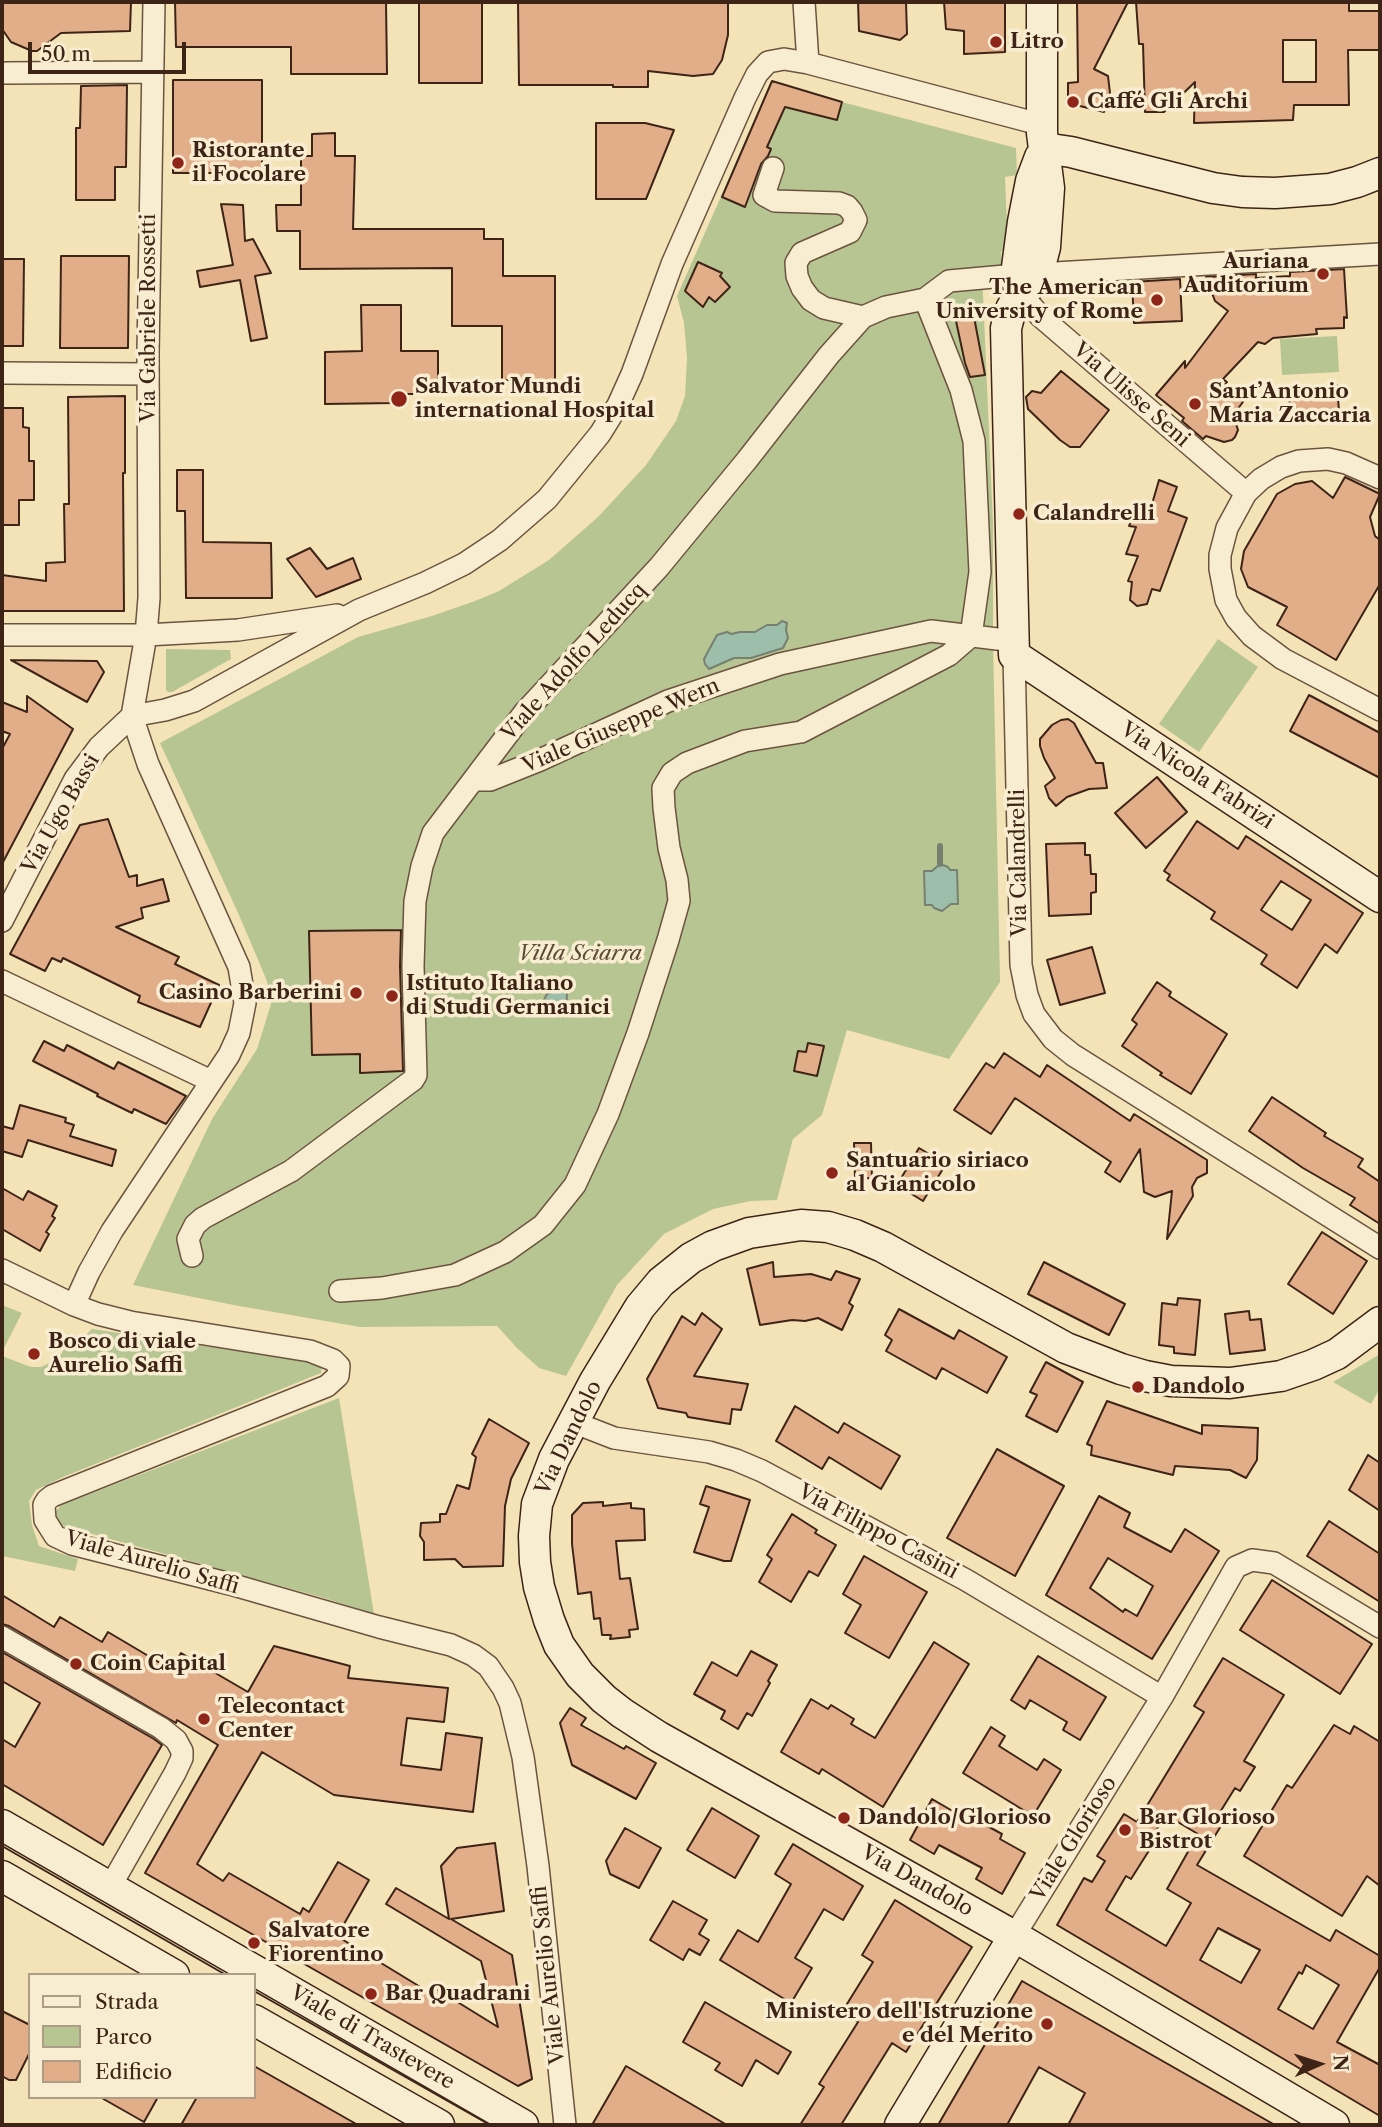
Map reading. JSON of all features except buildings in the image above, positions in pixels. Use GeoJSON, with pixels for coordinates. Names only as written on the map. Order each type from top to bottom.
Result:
{"type":"FeatureCollection","features":[{"type":"Feature","properties":{"kind":"street","name":"Via Gabriele Rossetti"},"geometry":{"type":"LineString","coordinates":[[132,716],[146,635],[149,598],[148,374],[154,2]]}},
{"type":"Feature","properties":{"kind":"street"},"geometry":{"type":"LineString","coordinates":[[804,2],[808,63]]}},
{"type":"Feature","properties":{"kind":"street","name":"Via Calandrelli"},"geometry":{"type":"LineString","coordinates":[[1042,2],[1043,136],[1049,212],[1045,247],[1009,316],[1005,345],[1021,964],[1027,995],[1034,1014],[1053,1039],[1073,1055],[1380,1248]]}},
{"type":"Feature","properties":{"kind":"street"},"geometry":{"type":"LineString","coordinates":[[74,1305],[111,1231],[229,1055],[239,1033],[245,1003],[242,977],[235,957],[148,764],[132,716],[165,710],[202,698],[359,610],[425,583],[482,554],[522,523],[547,499],[611,417],[632,374],[672,264],[757,74],[764,65],[773,60],[784,59],[808,63],[1043,136],[1071,152],[1213,188],[1275,194],[1330,189],[1380,173]]}},
{"type":"Feature","properties":{"kind":"street"},"geometry":{"type":"LineString","coordinates":[[6,73],[151,72]]}},
{"type":"Feature","properties":{"kind":"street"},"geometry":{"type":"LineString","coordinates":[[774,168],[764,195],[775,201],[839,203],[852,212],[856,220],[850,232],[802,253],[796,263],[797,276],[811,300],[824,308],[863,317]]}},
{"type":"Feature","properties":{"kind":"street","name":"Viale Adolfo Leducq"},"geometry":{"type":"LineString","coordinates":[[192,1255],[188,1239],[195,1225],[203,1218],[291,1171],[413,1080],[416,1075],[415,901],[422,866],[433,833],[524,713],[659,567],[829,355],[863,317],[886,307],[925,299],[949,281],[1025,281],[1380,254]]}},
{"type":"Feature","properties":{"kind":"street","name":"Via Ulisse Seni"},"geometry":{"type":"LineString","coordinates":[[1025,281],[1041,317],[1246,493]]}},
{"type":"Feature","properties":{"kind":"street"},"geometry":{"type":"LineString","coordinates":[[341,1291],[382,1288],[454,1275],[505,1252],[543,1225],[575,1185],[608,1115],[638,1033],[678,901],[663,788],[672,773],[687,763],[745,741],[801,732],[949,655],[971,636],[980,572],[974,441],[961,390],[925,299]]}},
{"type":"Feature","properties":{"kind":"street"},"geometry":{"type":"LineString","coordinates":[[2,373],[148,374]]}},
{"type":"Feature","properties":{"kind":"street"},"geometry":{"type":"LineString","coordinates":[[1380,478],[1346,463],[1328,459],[1289,463],[1271,472],[1246,493],[1233,515],[1222,541],[1220,569],[1224,594],[1230,609],[1252,636],[1273,653],[1380,710]]}},
{"type":"Feature","properties":{"kind":"street"},"geometry":{"type":"LineString","coordinates":[[2,635],[146,635],[253,629],[359,610]]}},
{"type":"Feature","properties":{"kind":"street","name":"Viale Giuseppe Wern"},"geometry":{"type":"LineString","coordinates":[[474,780],[490,779],[540,760],[668,701],[780,664],[931,631],[971,636],[1014,648]]}},
{"type":"Feature","properties":{"kind":"street","name":"Via Nicola Fabrizi"},"geometry":{"type":"LineString","coordinates":[[1014,648],[1380,897]]}},
{"type":"Feature","properties":{"kind":"street","name":"Via Ugo Bassi"},"geometry":{"type":"LineString","coordinates":[[2,920],[75,779],[99,747],[132,716]]}},
{"type":"Feature","properties":{"kind":"street"},"geometry":{"type":"LineString","coordinates":[[2,981],[211,1081]]}},
{"type":"Feature","properties":{"kind":"street","name":"Via Dandolo"},"geometry":{"type":"LineString","coordinates":[[1334,2125],[1014,1936],[649,1731],[613,1706],[580,1675],[564,1653],[549,1620],[539,1587],[534,1549],[536,1513],[541,1491],[572,1422],[640,1307],[661,1282],[691,1258],[713,1246],[749,1233],[801,1225],[828,1227],[870,1240],[1066,1348],[1109,1365],[1163,1380],[1230,1383],[1281,1376],[1337,1354],[1380,1322]]}},
{"type":"Feature","properties":{"kind":"street","name":"Viale Aurelio Saffi"},"geometry":{"type":"LineString","coordinates":[[2,1270],[74,1305],[130,1322],[318,1353],[339,1366],[338,1376],[327,1386],[60,1492],[44,1505],[45,1520],[55,1535],[72,1544],[451,1645],[473,1655],[488,1666],[507,1695],[516,1721],[523,1758],[565,2125]]}},
{"type":"Feature","properties":{"kind":"street","name":"Via Filippo Casini"},"geometry":{"type":"LineString","coordinates":[[572,1422],[623,1441],[718,1454],[770,1474],[967,1580],[1162,1697]]}},
{"type":"Feature","properties":{"kind":"street","name":"Viale Glorioso"},"geometry":{"type":"LineString","coordinates":[[900,2125],[1162,1697],[1229,1577],[1241,1564],[1252,1560],[1280,1565],[1380,1627]]}},
{"type":"Feature","properties":{"kind":"street"},"geometry":{"type":"LineString","coordinates":[[2,1637],[161,1728],[182,1751],[179,1765],[110,1887]]}},
{"type":"Feature","properties":{"kind":"street","name":"Viale di Trastevere"},"geometry":{"type":"LineString","coordinates":[[2,1825],[523,2125]]}},
{"type":"Feature","properties":{"kind":"street"},"geometry":{"type":"LineString","coordinates":[[2,1876],[171,1973]]}},
{"type":"Feature","properties":{"kind":"street","name":"Viale di Trastevere"},"geometry":{"type":"LineString","coordinates":[[256,2021],[439,2125]]}},
{"type":"Feature","properties":{"kind":"green space","name":"Villa Sciarra"},"geometry":{"type":"Polygon","coordinates":[[[772,81],[1016,148],[1017,175],[1005,177],[1008,250],[1001,251],[1002,269],[982,271],[993,523],[1000,982],[949,1059],[847,1030],[822,1115],[793,1139],[777,1200],[751,1201],[713,1209],[664,1234],[617,1285],[566,1376],[539,1368],[497,1326],[360,1327],[133,1285],[212,1119],[257,1049],[271,1004],[267,981],[239,915],[160,743],[358,637],[432,616],[499,591],[549,560],[598,517],[646,465],[676,421],[685,396],[687,358],[684,323],[677,296],[772,81]]]}},
{"type":"Feature","properties":{"kind":"green space"},"geometry":{"type":"Polygon","coordinates":[[[1337,336],[1339,372],[1282,375],[1280,339],[1337,336]]]}},
{"type":"Feature","properties":{"kind":"green space"},"geometry":{"type":"Polygon","coordinates":[[[1218,639],[1258,667],[1199,752],[1159,724],[1218,639]]]}},
{"type":"Feature","properties":{"kind":"green space"},"geometry":{"type":"Polygon","coordinates":[[[166,649],[230,650],[231,659],[168,692],[166,649]]]}},
{"type":"Feature","properties":{"kind":"green space"},"geometry":{"type":"Polygon","coordinates":[[[2,1305],[22,1313],[2,1352],[2,1305]]]}},
{"type":"Feature","properties":{"kind":"green space"},"geometry":{"type":"Polygon","coordinates":[[[92,1329],[313,1362],[322,1366],[321,1373],[36,1490],[29,1501],[32,1525],[39,1546],[78,1559],[75,1571],[2,1556],[2,1356],[31,1367],[41,1367],[58,1359],[63,1351],[67,1333],[83,1338],[92,1329]]]}},
{"type":"Feature","properties":{"kind":"green space"},"geometry":{"type":"Polygon","coordinates":[[[1380,1354],[1380,1388],[1371,1404],[1333,1382],[1380,1354]]]}},
{"type":"Feature","properties":{"kind":"green space"},"geometry":{"type":"Polygon","coordinates":[[[339,1398],[374,1614],[63,1526],[57,1520],[56,1511],[61,1505],[339,1398]]]}},
{"type":"Feature","properties":{"kind":"shaded area"},"geometry":{"type":"Polygon","coordinates":[[[782,621],[787,623],[788,638],[783,648],[751,658],[734,658],[709,669],[705,664],[704,659],[717,635],[727,632],[755,632],[782,621]]]}},
{"type":"Feature","properties":{"kind":"shaded area"},"geometry":{"type":"Polygon","coordinates":[[[940,864],[950,870],[957,870],[958,904],[951,904],[942,911],[932,905],[925,905],[924,871],[932,871],[940,864]]]}},
{"type":"Feature","properties":{"kind":"shaded area"},"geometry":{"type":"Polygon","coordinates":[[[556,988],[562,991],[565,989],[567,992],[566,1016],[562,1013],[557,1016],[545,1005],[547,994],[556,988]]]}},
{"type":"Feature","properties":{"kind":"waterway"},"geometry":{"type":"LineString","coordinates":[[940,846],[940,864]]}},
{"type":"Feature","properties":{"kind":"tram line"},"geometry":{"type":"LineString","coordinates":[[2,1846],[223,1973]]}},
{"type":"Feature","properties":{"kind":"tram line"},"geometry":{"type":"LineString","coordinates":[[256,1992],[490,2125]]}},
{"type":"Feature","properties":{"kind":"place","name":"Litro"},"geometry":{"type":"Point","coordinates":[996,42]}},
{"type":"Feature","properties":{"kind":"place","name":"Caffé Gli Archi"},"geometry":{"type":"Point","coordinates":[1073,102]}},
{"type":"Feature","properties":{"kind":"place","name":"Ristorante il Focolare"},"geometry":{"type":"Point","coordinates":[178,163]}},
{"type":"Feature","properties":{"kind":"place","name":"Auriana Auditorium"},"geometry":{"type":"Point","coordinates":[1323,274]}},
{"type":"Feature","properties":{"kind":"place","name":"The American University of Rome"},"geometry":{"type":"Point","coordinates":[1157,300]}},
{"type":"Feature","properties":{"kind":"place","name":"Salvator Mundi international Hospital"},"geometry":{"type":"Point","coordinates":[399,399]}},
{"type":"Feature","properties":{"kind":"place","name":"Sant’Antonio Maria Zaccaria"},"geometry":{"type":"Point","coordinates":[1195,404]}},
{"type":"Feature","properties":{"kind":"place","name":"Calandrelli"},"geometry":{"type":"Point","coordinates":[1019,514]}},
{"type":"Feature","properties":{"kind":"place","name":"Casino Barberini"},"geometry":{"type":"Point","coordinates":[356,993]}},
{"type":"Feature","properties":{"kind":"place","name":"Istituto Italiano di Studi Germanici"},"geometry":{"type":"Point","coordinates":[392,996]}},
{"type":"Feature","properties":{"kind":"place","name":"Santuario siriaco al Gianicolo"},"geometry":{"type":"Point","coordinates":[832,1173]}},
{"type":"Feature","properties":{"kind":"place","name":"Bosco di viale Aurelio Saffi"},"geometry":{"type":"Point","coordinates":[34,1354]}},
{"type":"Feature","properties":{"kind":"place","name":"Dandolo"},"geometry":{"type":"Point","coordinates":[1138,1387]}},
{"type":"Feature","properties":{"kind":"place","name":"Coin Capital"},"geometry":{"type":"Point","coordinates":[76,1664]}},
{"type":"Feature","properties":{"kind":"place","name":"Telecontact Center"},"geometry":{"type":"Point","coordinates":[204,1719]}},
{"type":"Feature","properties":{"kind":"place","name":"Dandolo/Glorioso"},"geometry":{"type":"Point","coordinates":[844,1818]}},
{"type":"Feature","properties":{"kind":"place","name":"Bar Glorioso Bistrot"},"geometry":{"type":"Point","coordinates":[1125,1830]}},
{"type":"Feature","properties":{"kind":"place","name":"Salvatore Fiorentino"},"geometry":{"type":"Point","coordinates":[254,1943]}},
{"type":"Feature","properties":{"kind":"place","name":"Bar Quadrani"},"geometry":{"type":"Point","coordinates":[371,1994]}},
{"type":"Feature","properties":{"kind":"place","name":"Ministero dell'Istruzione e del Merito"},"geometry":{"type":"Point","coordinates":[1047,2024]}}]}
